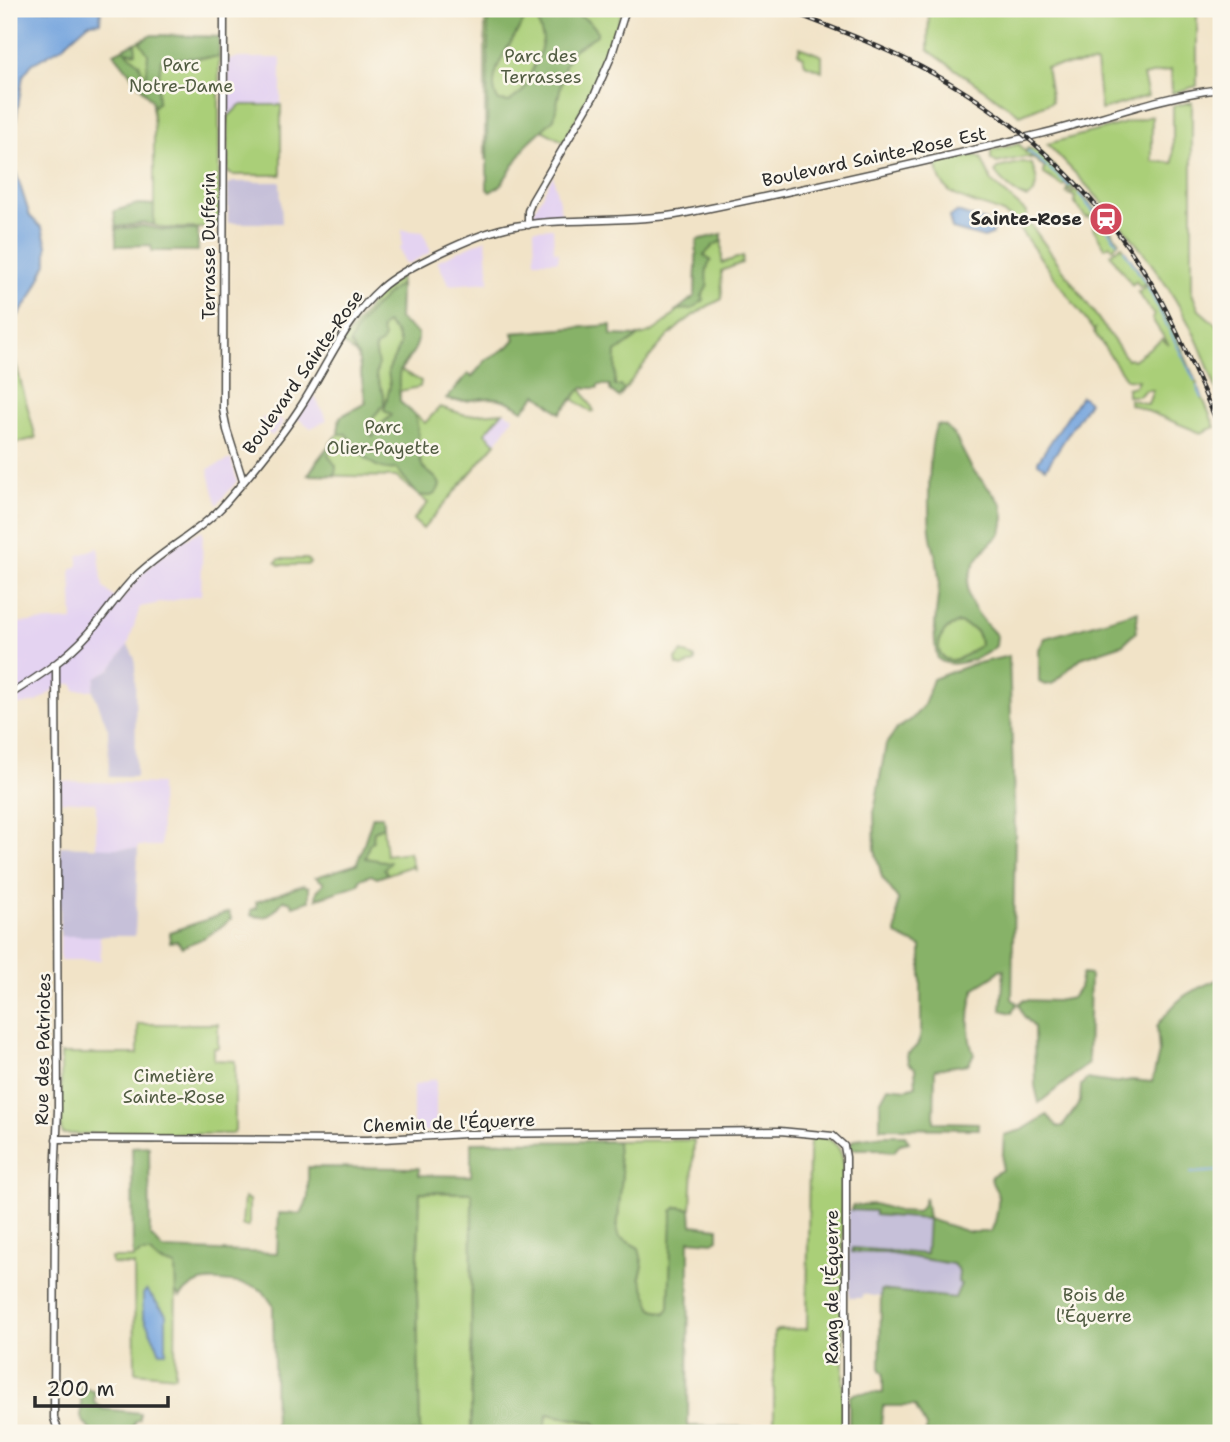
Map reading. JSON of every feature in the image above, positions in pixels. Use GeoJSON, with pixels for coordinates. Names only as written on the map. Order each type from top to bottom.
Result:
{"type":"FeatureCollection","features":[{"type":"Feature","properties":{"kind":"street","name":"Terrasse Dufferin"},"geometry":{"type":"LineString","coordinates":[[224,9],[223,410],[243,481]]}},
{"type":"Feature","properties":{"kind":"street"},"geometry":{"type":"LineString","coordinates":[[528,225],[528,211],[532,201],[595,94],[611,57],[626,9]]}},
{"type":"Feature","properties":{"kind":"street","name":"Boulevard Sainte-Rose Est"},"geometry":{"type":"LineString","coordinates":[[528,225],[638,219],[689,212],[981,148],[1168,98],[1221,89]]}},
{"type":"Feature","properties":{"kind":"street","name":"Boulevard Sainte-Rose"},"geometry":{"type":"LineString","coordinates":[[9,695],[57,664],[88,634],[134,577],[211,518],[300,407],[342,335],[380,288],[407,270],[488,233],[528,225]]}},
{"type":"Feature","properties":{"kind":"street","name":"Rue des Patriotes"},"geometry":{"type":"LineString","coordinates":[[57,664],[58,1114],[55,1139],[54,1419],[59,1433]]}},
{"type":"Feature","properties":{"kind":"street","name":"Chemin de l'Équerre"},"geometry":{"type":"LineString","coordinates":[[55,1139],[356,1140],[465,1134],[780,1131],[827,1135],[842,1142]]}},
{"type":"Feature","properties":{"kind":"street","name":"Rang de l'Équerre"},"geometry":{"type":"LineString","coordinates":[[842,1142],[846,1162],[846,1433]]}},
{"type":"Feature","properties":{"kind":"shaded area"},"geometry":{"type":"Polygon","coordinates":[[[281,58],[281,105],[240,105],[228,117],[228,60],[281,58]]]}},
{"type":"Feature","properties":{"kind":"shaded area"},"geometry":{"type":"Polygon","coordinates":[[[553,175],[562,217],[536,217],[533,213],[553,175]]]}},
{"type":"Feature","properties":{"kind":"shaded area"},"geometry":{"type":"Polygon","coordinates":[[[233,182],[280,182],[282,223],[228,223],[228,185],[233,182]]]}},
{"type":"Feature","properties":{"kind":"shaded area"},"geometry":{"type":"Polygon","coordinates":[[[553,228],[554,251],[559,252],[558,261],[535,261],[534,229],[553,228]]]}},
{"type":"Feature","properties":{"kind":"shaded area"},"geometry":{"type":"Polygon","coordinates":[[[402,230],[423,232],[431,252],[406,265],[399,248],[402,247],[402,230]]]}},
{"type":"Feature","properties":{"kind":"shaded area"},"geometry":{"type":"Polygon","coordinates":[[[486,239],[489,282],[449,285],[437,261],[486,239]]]}},
{"type":"Feature","properties":{"kind":"shaded area"},"geometry":{"type":"Polygon","coordinates":[[[313,393],[327,420],[311,428],[297,418],[313,393]]]}},
{"type":"Feature","properties":{"kind":"shaded area"},"geometry":{"type":"Polygon","coordinates":[[[504,412],[514,417],[496,443],[484,433],[504,412]]]}},
{"type":"Feature","properties":{"kind":"shaded area"},"geometry":{"type":"Polygon","coordinates":[[[278,417],[284,422],[272,436],[264,430],[261,418],[278,417]]]}},
{"type":"Feature","properties":{"kind":"shaded area"},"geometry":{"type":"Polygon","coordinates":[[[231,459],[237,481],[217,505],[208,469],[231,459]]]}},
{"type":"Feature","properties":{"kind":"shaded area"},"geometry":{"type":"Polygon","coordinates":[[[203,530],[201,595],[140,607],[128,645],[111,669],[96,677],[93,690],[75,690],[73,684],[61,684],[37,702],[14,706],[13,742],[9,743],[9,623],[73,620],[71,569],[78,566],[78,556],[98,547],[103,587],[119,602],[145,570],[179,542],[203,530]]]}},
{"type":"Feature","properties":{"kind":"shaded area"},"geometry":{"type":"Polygon","coordinates":[[[128,645],[135,659],[136,777],[109,777],[108,729],[93,690],[96,677],[111,669],[128,645]]]}},
{"type":"Feature","properties":{"kind":"shaded area"},"geometry":{"type":"Polygon","coordinates":[[[60,781],[160,784],[161,846],[138,846],[138,849],[96,848],[96,802],[60,801],[60,781]]]}},
{"type":"Feature","properties":{"kind":"shaded area"},"geometry":{"type":"Polygon","coordinates":[[[60,846],[138,849],[135,936],[60,936],[60,846]]]}},
{"type":"Feature","properties":{"kind":"shaded area"},"geometry":{"type":"Polygon","coordinates":[[[60,936],[100,936],[101,960],[60,960],[60,936]]]}},
{"type":"Feature","properties":{"kind":"shaded area"},"geometry":{"type":"Polygon","coordinates":[[[436,1078],[436,1130],[415,1133],[413,1086],[436,1078]]]}},
{"type":"Feature","properties":{"kind":"shaded area"},"geometry":{"type":"Polygon","coordinates":[[[848,1210],[875,1211],[876,1215],[928,1218],[926,1259],[954,1264],[959,1271],[958,1282],[961,1284],[955,1298],[881,1290],[880,1297],[862,1294],[862,1298],[849,1298],[848,1210]]]}},
{"type":"Feature","properties":{"kind":"green space","name":"Parc des Terrasses"},"geometry":{"type":"Polygon","coordinates":[[[485,9],[623,9],[599,75],[564,142],[540,129],[485,159],[485,9]]]}},
{"type":"Feature","properties":{"kind":"green space"},"geometry":{"type":"Polygon","coordinates":[[[488,9],[547,9],[578,15],[589,22],[597,35],[572,51],[565,65],[554,119],[528,143],[500,186],[490,192],[487,189],[488,9]],[[528,18],[523,22],[500,61],[494,82],[499,101],[509,102],[523,91],[543,39],[538,21],[528,18]]]}},
{"type":"Feature","properties":{"kind":"green space"},"geometry":{"type":"Polygon","coordinates":[[[929,9],[1197,9],[1197,86],[1172,93],[1171,70],[1143,76],[1148,96],[1101,110],[1096,63],[1046,67],[1052,102],[1020,115],[928,50],[929,9]]]}},
{"type":"Feature","properties":{"kind":"green space","name":"Parc Notre-Dame"},"geometry":{"type":"Polygon","coordinates":[[[152,35],[219,37],[219,228],[163,228],[154,225],[152,101],[114,53],[152,35]]]}},
{"type":"Feature","properties":{"kind":"green space"},"geometry":{"type":"Polygon","coordinates":[[[152,35],[219,37],[219,57],[161,59],[158,102],[152,108],[152,101],[114,53],[135,43],[136,53],[126,51],[139,63],[143,74],[140,78],[146,81],[148,54],[140,42],[152,35]]]}},
{"type":"Feature","properties":{"kind":"green space"},"geometry":{"type":"Polygon","coordinates":[[[800,47],[822,56],[822,71],[805,64],[798,53],[800,47]]]}},
{"type":"Feature","properties":{"kind":"green space"},"geometry":{"type":"Polygon","coordinates":[[[1192,102],[1192,293],[1199,310],[1221,329],[1221,402],[1195,336],[1165,283],[1129,234],[1047,144],[1152,116],[1152,161],[1173,163],[1173,106],[1192,102]]]}},
{"type":"Feature","properties":{"kind":"green space","name":"Parc Notre-Dame"},"geometry":{"type":"Polygon","coordinates":[[[240,105],[281,105],[281,175],[228,173],[228,117],[240,105]]]}},
{"type":"Feature","properties":{"kind":"green space"},"geometry":{"type":"Polygon","coordinates":[[[1019,144],[1026,153],[1027,148],[1038,151],[1074,187],[1067,192],[1066,184],[1063,186],[1044,174],[1044,167],[1029,155],[1033,159],[1025,157],[997,163],[991,159],[991,151],[1019,144]]]}},
{"type":"Feature","properties":{"kind":"green space"},"geometry":{"type":"Polygon","coordinates":[[[975,155],[981,158],[992,182],[1027,213],[1026,218],[1127,359],[1133,360],[1162,339],[1169,345],[1152,319],[1154,315],[1137,291],[1147,284],[1149,286],[1177,337],[1215,427],[1201,433],[1130,404],[1129,399],[1148,404],[1153,390],[1145,390],[1139,396],[1127,396],[1127,388],[1135,386],[1138,380],[1126,379],[1094,332],[1095,329],[1093,330],[1013,220],[1003,213],[955,195],[946,188],[940,178],[937,163],[975,155]]]}},
{"type":"Feature","properties":{"kind":"green space"},"geometry":{"type":"Polygon","coordinates":[[[1023,162],[1032,164],[1037,180],[1034,193],[1027,198],[1009,187],[995,172],[997,168],[1023,162]]]}},
{"type":"Feature","properties":{"kind":"green space"},"geometry":{"type":"Polygon","coordinates":[[[1074,190],[1084,197],[1098,214],[1092,220],[1089,216],[1086,218],[1074,201],[1075,197],[1069,194],[1074,190]]]}},
{"type":"Feature","properties":{"kind":"green space"},"geometry":{"type":"Polygon","coordinates":[[[138,204],[154,205],[154,225],[145,223],[116,227],[114,211],[138,204]]]}},
{"type":"Feature","properties":{"kind":"green space"},"geometry":{"type":"Polygon","coordinates":[[[1101,218],[1119,241],[1113,249],[1110,245],[1105,248],[1093,228],[1094,222],[1101,218]]]}},
{"type":"Feature","properties":{"kind":"green space"},"geometry":{"type":"Polygon","coordinates":[[[144,226],[164,230],[198,230],[198,251],[152,251],[151,245],[116,246],[116,229],[144,226]]]}},
{"type":"Feature","properties":{"kind":"green space","name":"Parc Olier-Payette"},"geometry":{"type":"Polygon","coordinates":[[[722,234],[722,263],[743,256],[742,263],[721,271],[722,299],[690,318],[664,340],[619,397],[610,390],[610,385],[581,388],[594,411],[591,412],[573,399],[560,413],[537,394],[523,410],[500,399],[446,399],[468,374],[472,377],[486,360],[508,347],[515,339],[513,333],[611,325],[611,335],[633,337],[656,329],[695,296],[697,240],[722,234]]]}},
{"type":"Feature","properties":{"kind":"green space"},"geometry":{"type":"Polygon","coordinates":[[[722,234],[722,241],[704,255],[711,261],[706,273],[708,285],[702,296],[704,300],[692,309],[677,310],[695,296],[697,240],[722,234]]]}},
{"type":"Feature","properties":{"kind":"green space"},"geometry":{"type":"Polygon","coordinates":[[[1122,246],[1146,282],[1140,287],[1136,281],[1132,285],[1110,254],[1122,246]]]}},
{"type":"Feature","properties":{"kind":"green space","name":"Parc Olier-Payette"},"geometry":{"type":"Polygon","coordinates":[[[400,277],[399,319],[418,334],[412,353],[400,370],[421,381],[420,387],[400,391],[400,402],[425,423],[440,407],[466,415],[503,412],[485,433],[496,443],[423,529],[413,520],[428,503],[396,477],[308,475],[338,434],[340,417],[366,403],[358,356],[342,343],[375,299],[400,277]]]}},
{"type":"Feature","properties":{"kind":"green space"},"geometry":{"type":"Polygon","coordinates":[[[400,284],[399,319],[418,334],[414,351],[400,371],[400,402],[415,415],[422,465],[440,485],[434,494],[429,496],[418,495],[397,469],[380,468],[373,464],[361,454],[346,434],[338,434],[340,417],[366,403],[358,356],[350,344],[353,336],[371,311],[400,284]],[[386,323],[381,330],[384,337],[381,344],[375,347],[378,365],[376,376],[384,395],[384,405],[373,417],[370,433],[373,437],[380,425],[391,416],[384,411],[390,386],[388,371],[400,345],[396,333],[386,323]]]}},
{"type":"Feature","properties":{"kind":"green space","name":"Parc Olier-Payette"},"geometry":{"type":"Polygon","coordinates":[[[611,325],[611,335],[639,336],[616,352],[615,386],[621,386],[624,390],[619,397],[610,390],[610,385],[582,388],[560,413],[537,394],[523,410],[500,399],[446,399],[468,374],[472,377],[486,360],[508,347],[515,339],[513,333],[611,325]]]}},
{"type":"Feature","properties":{"kind":"green space"},"geometry":{"type":"Polygon","coordinates":[[[9,339],[36,438],[9,445],[9,339]]]}},
{"type":"Feature","properties":{"kind":"green space"},"geometry":{"type":"Polygon","coordinates":[[[937,425],[945,426],[955,436],[972,469],[1002,504],[1004,518],[1001,534],[980,555],[968,581],[970,600],[997,636],[996,646],[976,658],[952,664],[938,659],[936,649],[939,579],[930,532],[929,501],[937,425]],[[959,623],[950,627],[940,640],[940,654],[944,658],[960,658],[980,645],[977,633],[959,623]]]}},
{"type":"Feature","properties":{"kind":"green space"},"geometry":{"type":"Polygon","coordinates":[[[335,437],[336,442],[328,455],[336,466],[335,475],[308,475],[335,437]]]}},
{"type":"Feature","properties":{"kind":"green space"},"geometry":{"type":"Polygon","coordinates":[[[279,559],[307,559],[310,563],[279,565],[276,562],[279,559]]]}},
{"type":"Feature","properties":{"kind":"green space"},"geometry":{"type":"Polygon","coordinates":[[[1138,611],[1136,632],[1123,644],[1081,658],[1052,684],[1039,682],[1039,649],[1045,638],[1138,611]]]}},
{"type":"Feature","properties":{"kind":"green space"},"geometry":{"type":"Polygon","coordinates":[[[959,623],[974,630],[979,637],[980,646],[960,658],[944,658],[940,653],[940,640],[950,627],[959,623]]]}},
{"type":"Feature","properties":{"kind":"green space"},"geometry":{"type":"Polygon","coordinates":[[[682,652],[695,658],[695,662],[682,667],[677,665],[676,659],[682,652]]]}},
{"type":"Feature","properties":{"kind":"green space"},"geometry":{"type":"Polygon","coordinates":[[[1009,656],[1015,832],[1012,999],[1017,1003],[1012,1013],[1001,1010],[1004,969],[975,988],[969,1021],[974,1055],[968,1064],[935,1069],[934,1122],[978,1123],[979,1129],[880,1128],[880,1102],[888,1087],[907,1089],[916,1086],[915,1068],[908,1063],[907,1054],[917,1044],[921,1031],[921,947],[896,935],[898,899],[882,877],[875,850],[874,812],[886,744],[897,729],[912,719],[924,705],[933,679],[970,665],[1009,656]]]}},
{"type":"Feature","properties":{"kind":"green space"},"geometry":{"type":"Polygon","coordinates":[[[373,816],[382,816],[386,855],[409,852],[413,868],[411,866],[377,878],[361,868],[373,816]]]}},
{"type":"Feature","properties":{"kind":"green space"},"geometry":{"type":"Polygon","coordinates":[[[373,816],[382,816],[383,827],[374,831],[373,841],[365,858],[390,862],[384,870],[388,874],[377,878],[371,875],[360,879],[359,884],[316,899],[317,891],[324,883],[316,877],[357,864],[373,816]]]}},
{"type":"Feature","properties":{"kind":"green space"},"geometry":{"type":"Polygon","coordinates":[[[303,885],[309,887],[309,901],[293,906],[291,902],[284,900],[267,916],[251,915],[251,910],[257,908],[256,902],[303,885]]]}},
{"type":"Feature","properties":{"kind":"green space"},"geometry":{"type":"Polygon","coordinates":[[[229,912],[231,919],[203,938],[182,947],[177,941],[170,942],[170,932],[229,912]]]}},
{"type":"Feature","properties":{"kind":"green space"},"geometry":{"type":"Polygon","coordinates":[[[1082,974],[1090,975],[1088,1064],[1039,1103],[1035,1086],[1034,1027],[1023,1015],[1019,1004],[1023,1000],[1056,1001],[1072,998],[1079,988],[1082,974]]]}},
{"type":"Feature","properties":{"kind":"green space","name":"Bois de l'Équerre"},"geometry":{"type":"Polygon","coordinates":[[[1221,978],[1221,1433],[926,1433],[926,1427],[915,1406],[883,1406],[880,1433],[849,1433],[849,1397],[856,1393],[883,1393],[883,1372],[880,1371],[881,1290],[955,1298],[961,1284],[958,1282],[959,1271],[953,1264],[886,1253],[852,1252],[853,1248],[926,1254],[928,1219],[969,1232],[990,1232],[996,1219],[998,1201],[991,1176],[1002,1170],[1004,1135],[1022,1130],[1047,1115],[1058,1127],[1063,1126],[1080,1102],[1081,1085],[1087,1079],[1113,1083],[1132,1080],[1152,1082],[1159,1053],[1157,1026],[1184,996],[1221,978]]]}},
{"type":"Feature","properties":{"kind":"green space","name":"Cimetière Sainte-Rose"},"geometry":{"type":"Polygon","coordinates":[[[138,1024],[218,1024],[218,1048],[214,1048],[214,1060],[235,1061],[235,1130],[232,1134],[63,1134],[61,1054],[138,1054],[138,1024]]]}},
{"type":"Feature","properties":{"kind":"green space"},"geometry":{"type":"Polygon","coordinates":[[[811,1135],[823,1137],[836,1145],[843,1161],[843,1433],[681,1433],[687,1426],[774,1428],[774,1332],[807,1329],[811,1135]]]}},
{"type":"Feature","properties":{"kind":"green space"},"geometry":{"type":"Polygon","coordinates":[[[905,1135],[909,1142],[900,1144],[894,1152],[849,1149],[852,1141],[856,1139],[905,1135]]]}},
{"type":"Feature","properties":{"kind":"green space"},"geometry":{"type":"Polygon","coordinates":[[[694,1140],[691,1209],[677,1207],[669,1308],[665,1313],[653,1310],[640,1277],[643,1266],[617,1232],[622,1174],[617,1157],[617,1141],[694,1140]]]}},
{"type":"Feature","properties":{"kind":"green space"},"geometry":{"type":"Polygon","coordinates":[[[617,1141],[622,1174],[617,1232],[619,1237],[639,1248],[643,1266],[640,1277],[653,1310],[665,1313],[669,1308],[672,1211],[677,1207],[691,1209],[692,1225],[718,1228],[718,1239],[713,1242],[689,1240],[688,1426],[774,1428],[774,1433],[602,1433],[595,1423],[547,1414],[545,1433],[471,1433],[472,1193],[420,1192],[417,1292],[420,1433],[286,1433],[275,1427],[273,1305],[263,1291],[241,1284],[204,1282],[193,1286],[180,1297],[176,1293],[175,1266],[159,1261],[150,1253],[141,1253],[133,1258],[132,1147],[149,1146],[150,1235],[163,1249],[277,1253],[279,1213],[301,1214],[308,1199],[308,1167],[419,1168],[419,1175],[471,1176],[471,1142],[617,1141]]]}},
{"type":"Feature","properties":{"kind":"green space"},"geometry":{"type":"Polygon","coordinates":[[[420,1192],[472,1193],[471,1433],[420,1433],[417,1292],[420,1192]]]}},
{"type":"Feature","properties":{"kind":"green space"},"geometry":{"type":"Polygon","coordinates":[[[925,1197],[928,1219],[875,1215],[875,1211],[851,1210],[852,1206],[874,1204],[898,1211],[917,1212],[925,1197]]]}},
{"type":"Feature","properties":{"kind":"green space"},"geometry":{"type":"Polygon","coordinates":[[[244,1198],[249,1200],[247,1227],[242,1225],[244,1198]]]}},
{"type":"Feature","properties":{"kind":"green space"},"geometry":{"type":"Polygon","coordinates":[[[141,1253],[150,1253],[159,1261],[176,1266],[175,1376],[135,1372],[134,1265],[112,1264],[111,1258],[133,1258],[141,1253]]]}},
{"type":"Feature","properties":{"kind":"green space"},"geometry":{"type":"Polygon","coordinates":[[[81,1385],[95,1392],[94,1402],[103,1409],[140,1413],[140,1419],[135,1422],[130,1433],[92,1433],[81,1418],[81,1385]]]}},
{"type":"Feature","properties":{"kind":"green space"},"geometry":{"type":"Polygon","coordinates":[[[547,1414],[595,1423],[602,1433],[545,1433],[547,1414]]]}},
{"type":"Feature","properties":{"kind":"water"},"geometry":{"type":"Polygon","coordinates":[[[9,9],[101,9],[100,22],[89,23],[62,47],[32,64],[23,76],[12,143],[12,160],[30,216],[42,228],[47,245],[47,263],[32,296],[9,329],[9,9]]]}},
{"type":"Feature","properties":{"kind":"water"},"geometry":{"type":"Polygon","coordinates":[[[957,212],[985,221],[994,229],[992,235],[984,238],[952,229],[949,217],[957,212]]]}},
{"type":"Feature","properties":{"kind":"water"},"geometry":{"type":"Polygon","coordinates":[[[1081,396],[1089,402],[1046,468],[1038,461],[1081,396]]]}},
{"type":"Feature","properties":{"kind":"water"},"geometry":{"type":"Polygon","coordinates":[[[146,1290],[166,1314],[166,1352],[160,1352],[143,1316],[143,1294],[146,1290]]]}},
{"type":"Feature","properties":{"kind":"waterway"},"geometry":{"type":"LineString","coordinates":[[1028,151],[1070,186]]}},
{"type":"Feature","properties":{"kind":"waterway"},"geometry":{"type":"LineString","coordinates":[[1079,194],[1096,215]]}},
{"type":"Feature","properties":{"kind":"waterway"},"geometry":{"type":"LineString","coordinates":[[1101,221],[1117,242]]}},
{"type":"Feature","properties":{"kind":"waterway"},"geometry":{"type":"LineString","coordinates":[[1124,250],[1145,282]]}},
{"type":"Feature","properties":{"kind":"waterway"},"geometry":{"type":"LineString","coordinates":[[1147,286],[1195,381]]}},
{"type":"Feature","properties":{"kind":"waterway"},"geometry":{"type":"LineString","coordinates":[[1197,386],[1202,398]]}},
{"type":"Feature","properties":{"kind":"waterway"},"geometry":{"type":"LineString","coordinates":[[1191,1173],[1221,1171]]}},
{"type":"Feature","properties":{"kind":"railway"},"geometry":{"type":"LineString","coordinates":[[784,9],[888,51],[957,87],[1024,135],[1055,162],[1110,223],[1156,291],[1221,431]]}},
{"type":"Feature","properties":{"kind":"place","name":"Sainte-Rose"},"geometry":{"type":"Point","coordinates":[1106,219]}}]}
